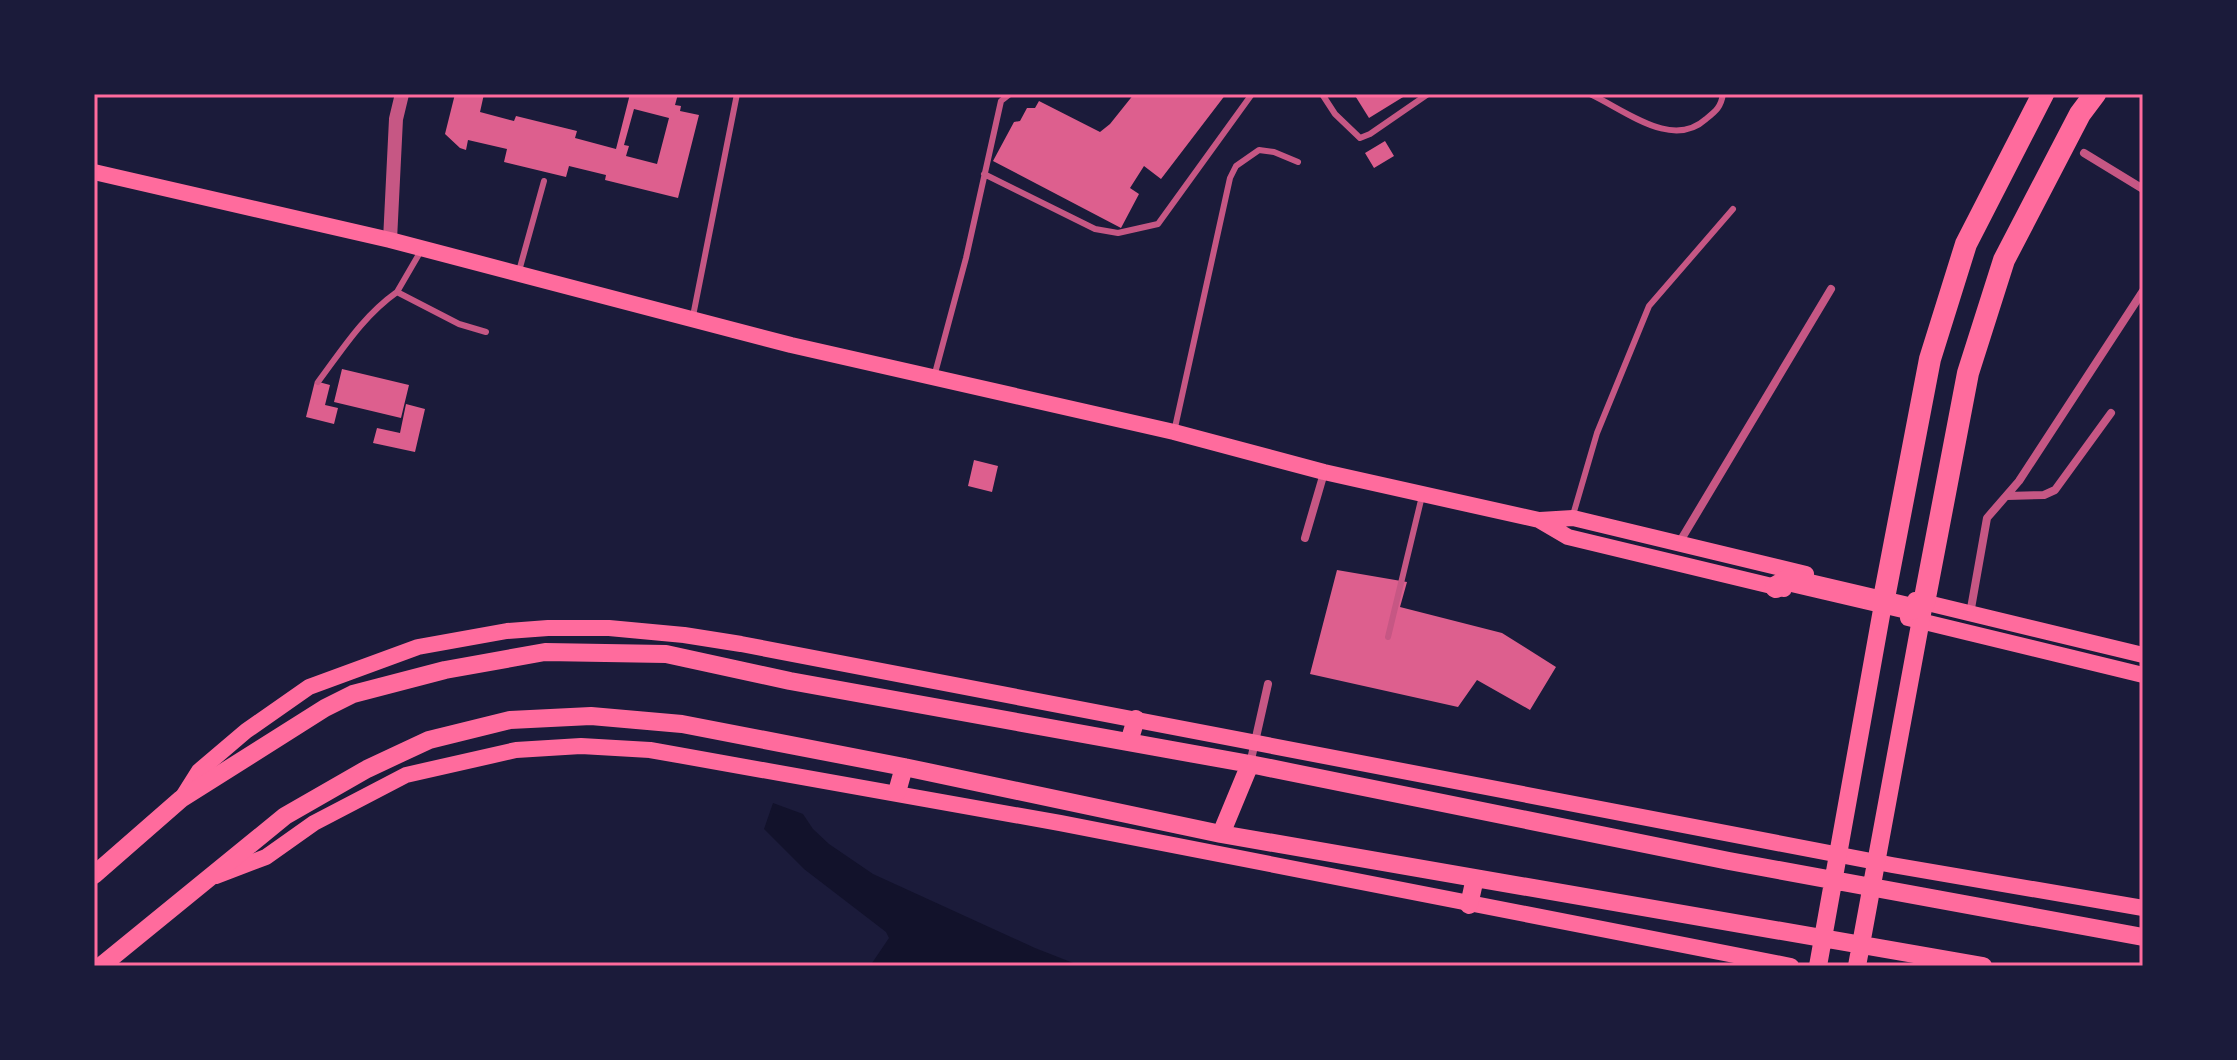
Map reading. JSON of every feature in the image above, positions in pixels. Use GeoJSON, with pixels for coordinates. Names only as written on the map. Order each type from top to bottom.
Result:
{"type":"FeatureCollection","features":[{"type":"Feature","properties":{"kind":"highway"},"geometry":{"type":"LineString","coordinates":[[1884,603],[1930,359],[1966,244],[2043,94]]}},
{"type":"Feature","properties":{"kind":"highway"},"geometry":{"type":"LineString","coordinates":[[1776,587],[1788,580],[1923,612],[1968,373],[2004,260],[2080,114],[2095,94]]}},
{"type":"Feature","properties":{"kind":"main road"},"geometry":{"type":"LineString","coordinates":[[94,172],[390,240],[692,319],[1174,432],[1324,472],[1539,520],[1572,518],[1678,544],[1884,603],[1818,966]]}},
{"type":"Feature","properties":{"kind":"main road"},"geometry":{"type":"LineString","coordinates":[[1539,520],[1568,537],[1776,587]]}},
{"type":"Feature","properties":{"kind":"main road"},"geometry":{"type":"LineString","coordinates":[[1923,612],[1970,614],[2143,655]]}},
{"type":"Feature","properties":{"kind":"main road"},"geometry":{"type":"LineString","coordinates":[[1923,612],[2143,675]]}},
{"type":"Feature","properties":{"kind":"main road"},"geometry":{"type":"LineString","coordinates":[[1857,966],[1923,612]]}},
{"type":"Feature","properties":{"kind":"main road"},"geometry":{"type":"LineString","coordinates":[[181,799],[199,771],[246,731],[309,687],[418,647],[521,630],[609,628],[684,635],[1838,854],[2143,908]]}},
{"type":"Feature","properties":{"kind":"main road"},"geometry":{"type":"LineString","coordinates":[[94,875],[181,799],[325,708],[353,694],[445,670],[545,652],[666,654],[790,681],[1250,764],[1833,880],[2143,937]]}},
{"type":"Feature","properties":{"kind":"main road"},"geometry":{"type":"LineString","coordinates":[[101,966],[285,816],[367,769],[429,740],[510,720],[591,716],[682,724],[1221,834],[1983,966]]}},
{"type":"Feature","properties":{"kind":"main road"},"geometry":{"type":"LineString","coordinates":[[1129,742],[1136,719]]}},
{"type":"Feature","properties":{"kind":"main road"},"geometry":{"type":"LineString","coordinates":[[207,880],[266,857],[314,823],[406,775],[516,750],[581,746],[650,750],[897,792],[1469,905],[1737,962],[1791,966]]}},
{"type":"Feature","properties":{"kind":"main road"},"geometry":{"type":"LineString","coordinates":[[1221,834],[1250,764]]}},
{"type":"Feature","properties":{"kind":"main road"},"geometry":{"type":"LineString","coordinates":[[897,792],[904,767]]}},
{"type":"Feature","properties":{"kind":"main road"},"geometry":{"type":"LineString","coordinates":[[1469,905],[1475,878]]}},
{"type":"Feature","properties":{"kind":"street"},"geometry":{"type":"LineString","coordinates":[[390,240],[396,119],[402,94]]}},
{"type":"Feature","properties":{"kind":"street"},"geometry":{"type":"LineString","coordinates":[[2084,153],[2143,189]]}},
{"type":"Feature","properties":{"kind":"street"},"geometry":{"type":"LineString","coordinates":[[1678,544],[1831,289]]}},
{"type":"Feature","properties":{"kind":"street"},"geometry":{"type":"LineString","coordinates":[[1970,614],[1984,527],[2075,398],[2143,291]]}},
{"type":"Feature","properties":{"kind":"street"},"geometry":{"type":"LineString","coordinates":[[2007,496],[2044,495],[2055,490],[2111,413]]}},
{"type":"Feature","properties":{"kind":"street"},"geometry":{"type":"LineString","coordinates":[[1305,538],[1324,472]]}},
{"type":"Feature","properties":{"kind":"street"},"geometry":{"type":"LineString","coordinates":[[1250,764],[1268,684]]}},
{"type":"Feature","properties":{"kind":"lane"},"geometry":{"type":"LineString","coordinates":[[692,319],[737,94]]}},
{"type":"Feature","properties":{"kind":"lane"},"geometry":{"type":"LineString","coordinates":[[934,377],[966,258],[1001,101],[1010,94]]}},
{"type":"Feature","properties":{"kind":"lane"},"geometry":{"type":"LineString","coordinates":[[984,174],[1095,229],[1118,233],[1158,224],[1252,94]]}},
{"type":"Feature","properties":{"kind":"lane"},"geometry":{"type":"LineString","coordinates":[[1322,94],[1335,114],[1360,138],[1428,94]]}},
{"type":"Feature","properties":{"kind":"lane"},"geometry":{"type":"LineString","coordinates":[[1590,94],[1664,131],[1694,129],[1721,106],[1723,94]]}},
{"type":"Feature","properties":{"kind":"lane"},"geometry":{"type":"LineString","coordinates":[[1174,432],[1230,178],[1236,166],[1259,150],[1274,152],[1298,162]]}},
{"type":"Feature","properties":{"kind":"lane"},"geometry":{"type":"LineString","coordinates":[[518,274],[544,181]]}},
{"type":"Feature","properties":{"kind":"lane"},"geometry":{"type":"LineString","coordinates":[[1572,518],[1597,433],[1649,306],[1733,209]]}},
{"type":"Feature","properties":{"kind":"lane"},"geometry":{"type":"LineString","coordinates":[[318,382],[364,321],[397,292],[422,249]]}},
{"type":"Feature","properties":{"kind":"lane"},"geometry":{"type":"LineString","coordinates":[[397,292],[459,324],[486,332]]}},
{"type":"Feature","properties":{"kind":"lane"},"geometry":{"type":"LineString","coordinates":[[1388,637],[1423,493]]}},
{"type":"Feature","properties":{"kind":"shaded area"},"geometry":{"type":"Polygon","coordinates":[[[773,803],[803,814],[829,844],[873,874],[1081,966],[870,966],[889,938],[886,932],[804,869],[764,829],[773,803]]]}},
{"type":"Feature","properties":{"kind":"building"},"geometry":{"type":"Polygon","coordinates":[[[455,94],[484,94],[480,112],[514,121],[516,116],[577,131],[575,138],[616,149],[630,94],[678,94],[675,105],[681,106],[680,111],[699,115],[678,198],[605,180],[606,175],[569,166],[566,177],[504,162],[507,149],[468,140],[466,150],[445,134],[455,94]],[[634,109],[624,145],[629,146],[626,156],[657,164],[669,118],[634,109]]]}},
{"type":"Feature","properties":{"kind":"building"},"geometry":{"type":"Polygon","coordinates":[[[1134,94],[1226,94],[1161,179],[1144,166],[1130,188],[1139,194],[1121,228],[993,161],[1014,122],[1020,121],[1027,108],[1035,108],[1039,101],[1100,132],[1134,94]]]}},
{"type":"Feature","properties":{"kind":"building"},"geometry":{"type":"Polygon","coordinates":[[[1354,94],[1408,94],[1369,118],[1354,94]]]}},
{"type":"Feature","properties":{"kind":"building"},"geometry":{"type":"Polygon","coordinates":[[[1385,141],[1394,156],[1374,168],[1365,153],[1385,141]]]}},
{"type":"Feature","properties":{"kind":"building"},"geometry":{"type":"Polygon","coordinates":[[[342,369],[409,385],[401,418],[334,402],[342,369]]]}},
{"type":"Feature","properties":{"kind":"building"},"geometry":{"type":"Polygon","coordinates":[[[315,381],[330,385],[325,405],[338,408],[334,424],[306,417],[315,381]]]}},
{"type":"Feature","properties":{"kind":"building"},"geometry":{"type":"Polygon","coordinates":[[[406,404],[425,409],[415,452],[373,443],[377,428],[400,433],[406,404]]]}},
{"type":"Feature","properties":{"kind":"building"},"geometry":{"type":"Polygon","coordinates":[[[974,460],[998,466],[992,492],[968,486],[974,460]]]}},
{"type":"Feature","properties":{"kind":"building"},"geometry":{"type":"Polygon","coordinates":[[[1337,570],[1407,582],[1400,607],[1502,633],[1556,667],[1530,710],[1477,680],[1458,707],[1310,674],[1337,570]]]}}]}
